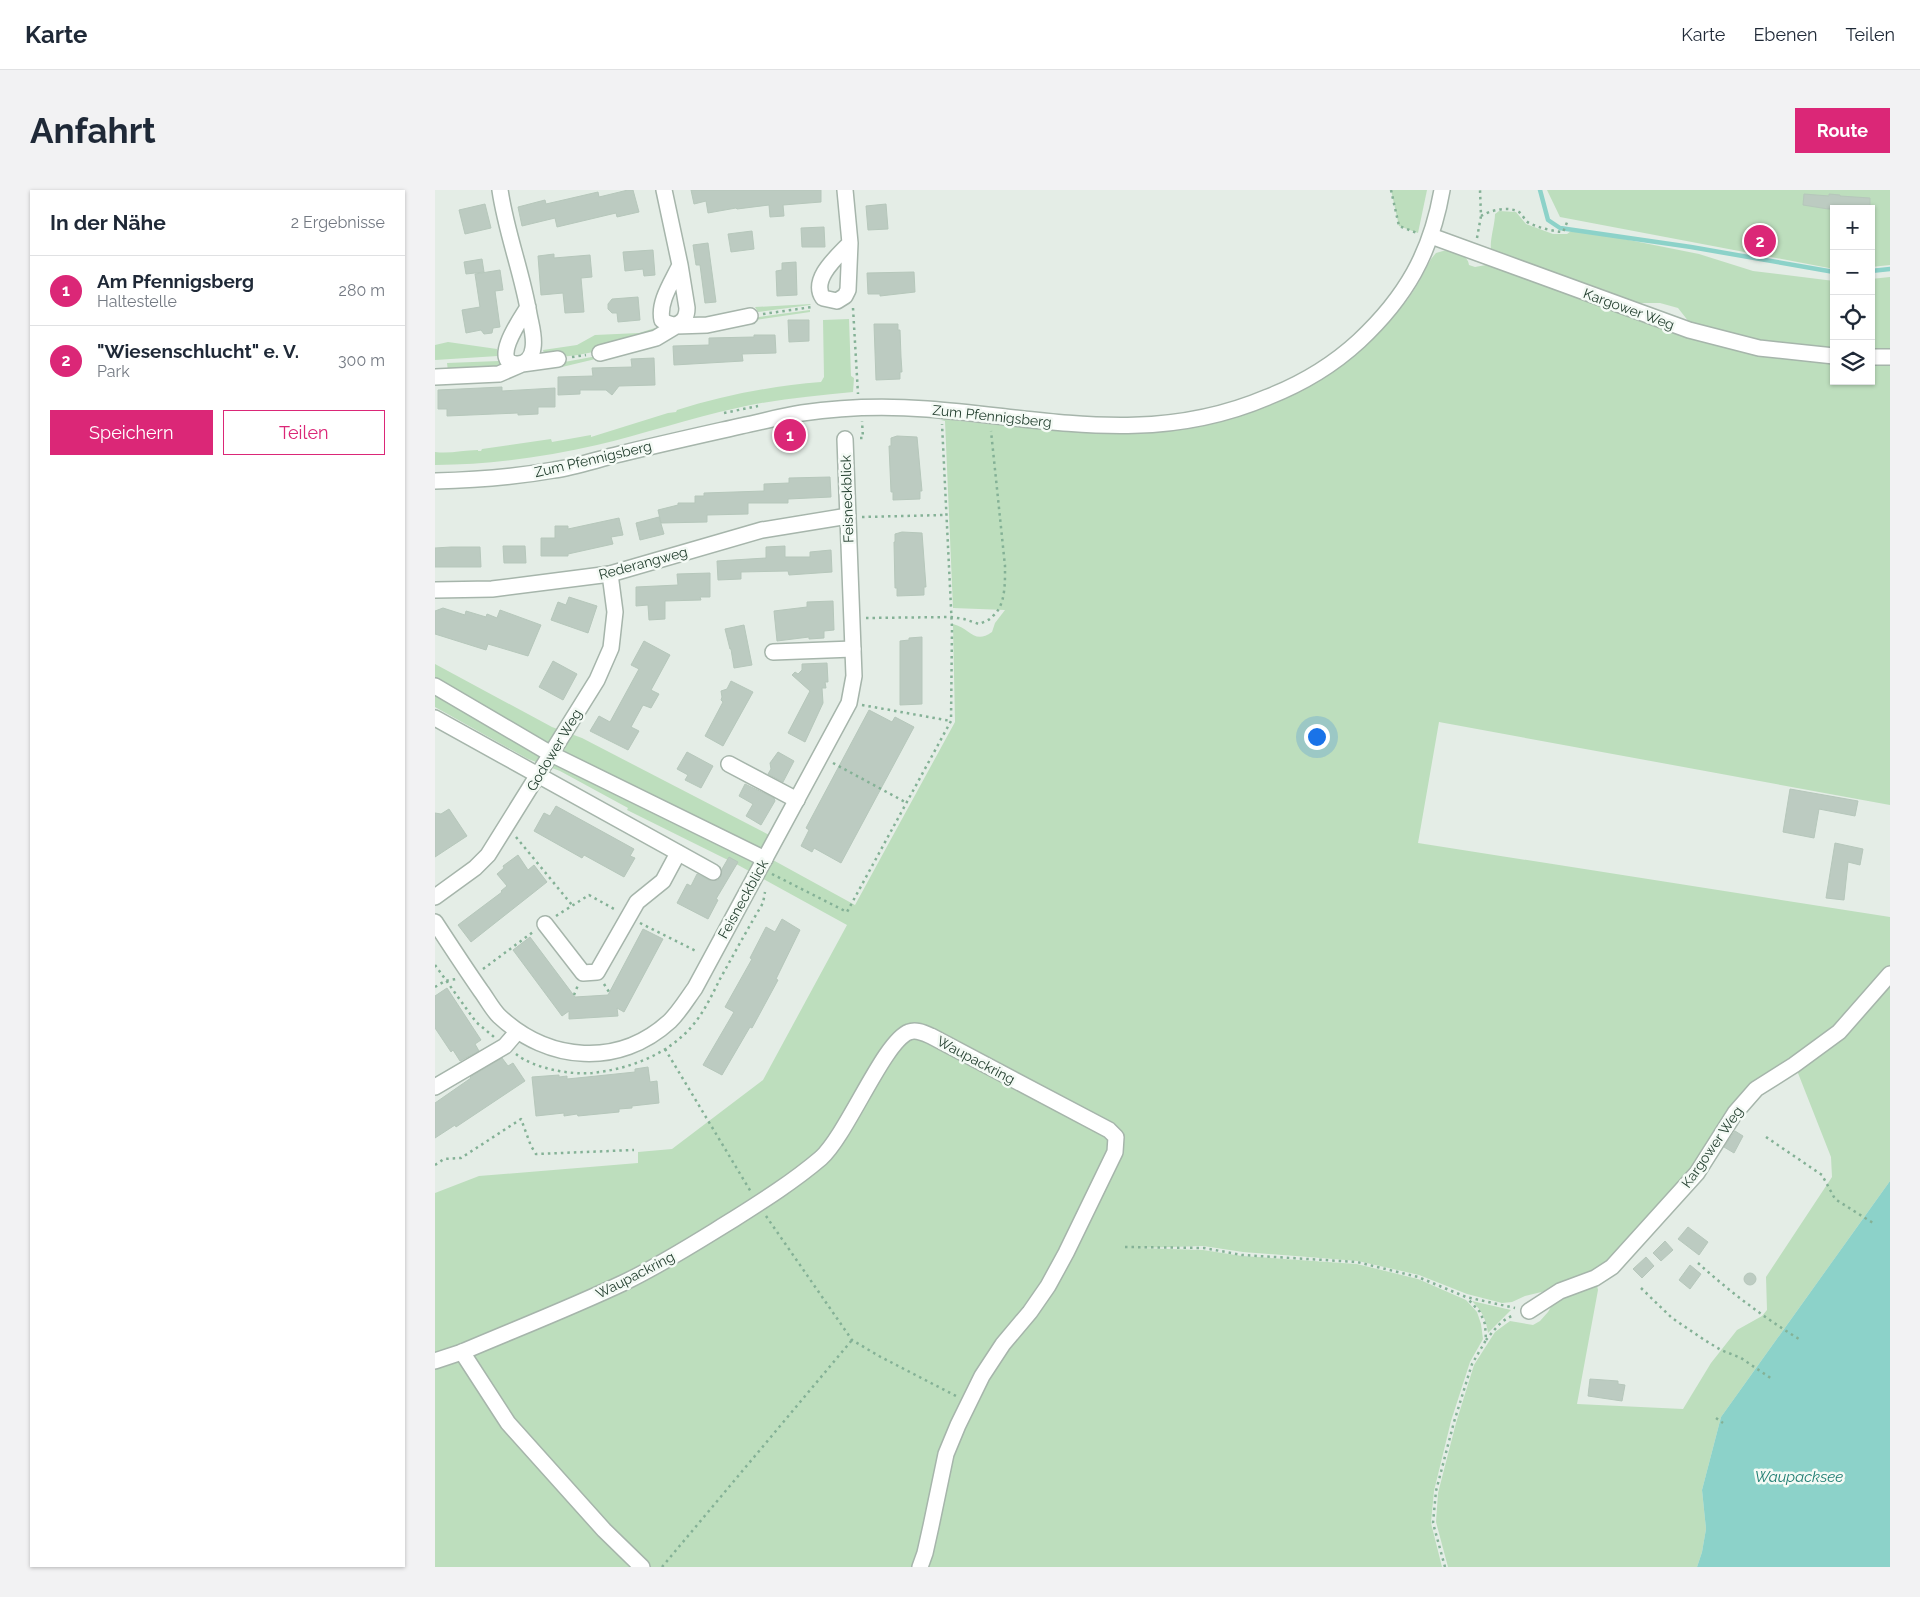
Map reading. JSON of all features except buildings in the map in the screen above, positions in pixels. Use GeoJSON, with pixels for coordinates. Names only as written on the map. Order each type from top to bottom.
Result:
{"type":"FeatureCollection","features":[{"type":"Feature","properties":{"kind":"street"},"geometry":{"type":"LineString","coordinates":[[435,377],[499,374],[529,360],[533,348],[528,307],[500,190]]}},
{"type":"Feature","properties":{"kind":"street"},"geometry":{"type":"LineString","coordinates":[[600,353],[656,338],[683,322],[687,315],[680,265],[663,190]]}},
{"type":"Feature","properties":{"kind":"street"},"geometry":{"type":"LineString","coordinates":[[845,190],[850,242],[848,290],[845,296],[837,301],[815,304],[819,292],[819,284],[823,276],[850,242]]}},
{"type":"Feature","properties":{"kind":"street","name":"Zum Pfennigsberg"},"geometry":{"type":"LineString","coordinates":[[435,481],[467,480],[555,470],[666,442],[801,413],[819,411],[880,407],[923,409],[1109,427],[1155,425],[1218,415],[1254,404],[1286,390],[1323,369],[1349,350],[1380,322],[1398,299],[1415,272],[1424,235],[1442,190]]}},
{"type":"Feature","properties":{"kind":"street","name":"Kargower Weg"},"geometry":{"type":"LineString","coordinates":[[1424,235],[1689,330],[1759,348],[1830,356]]}},
{"type":"Feature","properties":{"kind":"street"},"geometry":{"type":"LineString","coordinates":[[680,265],[660,312],[662,320],[667,325],[707,325],[755,315]]}},
{"type":"Feature","properties":{"kind":"street"},"geometry":{"type":"LineString","coordinates":[[528,307],[507,344],[506,351],[509,362],[522,364],[558,359]]}},
{"type":"Feature","properties":{"kind":"street"},"geometry":{"type":"LineString","coordinates":[[1875,357],[1890,357]]}},
{"type":"Feature","properties":{"kind":"street","name":"Feisneckblick"},"geometry":{"type":"LineString","coordinates":[[435,922],[497,1014],[517,1032],[541,1045],[567,1052],[591,1054],[616,1050],[638,1043],[671,1020],[695,988],[849,703],[854,676],[845,439]]}},
{"type":"Feature","properties":{"kind":"street","name":"Rederangweg"},"geometry":{"type":"LineString","coordinates":[[435,590],[493,589],[610,574],[762,530],[848,517]]}},
{"type":"Feature","properties":{"kind":"street","name":"Godower Weg"},"geometry":{"type":"LineString","coordinates":[[435,897],[475,868],[488,855],[597,680],[611,648],[615,612],[610,574]]}},
{"type":"Feature","properties":{"kind":"street"},"geometry":{"type":"LineString","coordinates":[[773,652],[853,648]]}},
{"type":"Feature","properties":{"kind":"street"},"geometry":{"type":"LineString","coordinates":[[435,686],[551,754],[765,859]]}},
{"type":"Feature","properties":{"kind":"street"},"geometry":{"type":"LineString","coordinates":[[435,718],[713,872]]}},
{"type":"Feature","properties":{"kind":"street"},"geometry":{"type":"LineString","coordinates":[[729,764],[797,800]]}},
{"type":"Feature","properties":{"kind":"street"},"geometry":{"type":"LineString","coordinates":[[545,924],[583,973],[597,972],[637,902],[663,881],[679,853]]}},
{"type":"Feature","properties":{"kind":"street","name":"Kargower Weg"},"geometry":{"type":"LineString","coordinates":[[1529,1311],[1560,1291],[1595,1278],[1612,1267],[1697,1173],[1735,1113],[1756,1089],[1794,1065],[1839,1032],[1890,974]]}},
{"type":"Feature","properties":{"kind":"street","name":"Waupackring"},"geometry":{"type":"LineString","coordinates":[[435,1361],[463,1352],[624,1282],[692,1245],[758,1204],[823,1156],[839,1137],[898,1039],[909,1032],[918,1031],[931,1036],[1109,1130],[1115,1137],[1115,1152],[1048,1286],[1030,1312],[1003,1344],[982,1376],[969,1402],[946,1454],[925,1553],[920,1567]]}},
{"type":"Feature","properties":{"kind":"street"},"geometry":{"type":"LineString","coordinates":[[435,1087],[505,1046],[517,1032]]}},
{"type":"Feature","properties":{"kind":"street"},"geometry":{"type":"LineString","coordinates":[[463,1352],[507,1424],[604,1530],[642,1567]]}},
{"type":"Feature","properties":{"kind":"path"},"geometry":{"type":"LineString","coordinates":[[1391,190],[1399,226],[1424,235]]}},
{"type":"Feature","properties":{"kind":"path"},"geometry":{"type":"LineString","coordinates":[[1479,233],[1481,216],[1480,190]]}},
{"type":"Feature","properties":{"kind":"path"},"geometry":{"type":"LineString","coordinates":[[1481,216],[1489,211],[1498,209],[1516,211],[1527,222],[1553,231],[1565,231],[1568,220]]}},
{"type":"Feature","properties":{"kind":"path"},"geometry":{"type":"LineString","coordinates":[[1419,225],[1424,235]]}},
{"type":"Feature","properties":{"kind":"path"},"geometry":{"type":"LineString","coordinates":[[845,296],[854,309],[859,395],[849,395]]}},
{"type":"Feature","properties":{"kind":"path"},"geometry":{"type":"LineString","coordinates":[[755,315],[815,304]]}},
{"type":"Feature","properties":{"kind":"path"},"geometry":{"type":"LineString","coordinates":[[558,359],[600,353]]}},
{"type":"Feature","properties":{"kind":"path"},"geometry":{"type":"LineString","coordinates":[[717,415],[761,405]]}},
{"type":"Feature","properties":{"kind":"path"},"geometry":{"type":"LineString","coordinates":[[769,882],[773,874],[847,912],[951,721],[951,617],[942,422]]}},
{"type":"Feature","properties":{"kind":"path"},"geometry":{"type":"LineString","coordinates":[[852,618],[951,617],[979,624],[993,617],[997,612],[1005,585],[1005,566],[991,431]]}},
{"type":"Feature","properties":{"kind":"path"},"geometry":{"type":"LineString","coordinates":[[848,517],[945,515]]}},
{"type":"Feature","properties":{"kind":"path"},"geometry":{"type":"LineString","coordinates":[[849,703],[951,721]]}},
{"type":"Feature","properties":{"kind":"path"},"geometry":{"type":"LineString","coordinates":[[820,756],[907,803]]}},
{"type":"Feature","properties":{"kind":"path"},"geometry":{"type":"LineString","coordinates":[[507,826],[572,905]]}},
{"type":"Feature","properties":{"kind":"path"},"geometry":{"type":"LineString","coordinates":[[435,965],[476,1022],[526,1062],[577,1074],[609,1071],[632,1065],[651,1057],[693,1026],[709,1001],[763,902],[765,890]]}},
{"type":"Feature","properties":{"kind":"path"},"geometry":{"type":"LineString","coordinates":[[435,987],[445,980],[471,977],[589,895],[710,958]]}},
{"type":"Feature","properties":{"kind":"path"},"geometry":{"type":"LineString","coordinates":[[665,1048],[758,1204],[852,1340],[969,1402]]}},
{"type":"Feature","properties":{"kind":"path"},"geometry":{"type":"LineString","coordinates":[[435,1165],[445,1159],[461,1158],[521,1119],[536,1154],[635,1150]]}},
{"type":"Feature","properties":{"kind":"path"},"geometry":{"type":"LineString","coordinates":[[1766,1137],[1822,1175],[1835,1199],[1873,1223]]}},
{"type":"Feature","properties":{"kind":"path"},"geometry":{"type":"LineString","coordinates":[[1125,1247],[1204,1248],[1242,1254],[1357,1262],[1418,1277],[1466,1297],[1529,1311]]}},
{"type":"Feature","properties":{"kind":"path"},"geometry":{"type":"LineString","coordinates":[[1697,1263],[1735,1295],[1799,1339]]}},
{"type":"Feature","properties":{"kind":"path"},"geometry":{"type":"LineString","coordinates":[[1641,1288],[1672,1318],[1706,1341],[1721,1350],[1741,1358],[1772,1379]]}},
{"type":"Feature","properties":{"kind":"path"},"geometry":{"type":"LineString","coordinates":[[1466,1297],[1480,1312],[1485,1324],[1486,1340]]}},
{"type":"Feature","properties":{"kind":"path"},"geometry":{"type":"LineString","coordinates":[[1445,1567],[1433,1522],[1436,1491],[1454,1422],[1473,1364],[1486,1340],[1497,1327],[1510,1316],[1529,1311]]}},
{"type":"Feature","properties":{"kind":"path"},"geometry":{"type":"LineString","coordinates":[[662,1567],[852,1340]]}},
{"type":"Feature","properties":{"kind":"path"},"geometry":{"type":"LineString","coordinates":[[1716,1418],[1723,1423]]}},
{"type":"Feature","properties":{"kind":"green space"},"geometry":{"type":"Polygon","coordinates":[[[1391,190],[1427,190],[1418,233],[1399,226],[1391,190]]]}},
{"type":"Feature","properties":{"kind":"green space"},"geometry":{"type":"Polygon","coordinates":[[[1547,190],[1890,190],[1890,265],[1875,267],[1875,205],[1830,205],[1830,268],[1560,217],[1547,190]]]}},
{"type":"Feature","properties":{"kind":"green space"},"geometry":{"type":"Polygon","coordinates":[[[1499,211],[1516,212],[1526,224],[1553,234],[1567,234],[1574,229],[1699,254],[1753,271],[1830,281],[1830,351],[1760,342],[1689,322],[1678,308],[1660,303],[1635,303],[1492,253],[1491,245],[1495,214],[1499,211]]]}},
{"type":"Feature","properties":{"kind":"green space"},"geometry":{"type":"Polygon","coordinates":[[[1451,251],[1463,255],[1469,265],[1475,267],[1486,265],[1548,285],[1619,311],[1655,327],[1687,336],[1830,361],[1830,385],[1875,385],[1875,363],[1890,363],[1890,805],[1439,722],[1418,843],[1890,917],[1890,970],[1837,1029],[1753,1086],[1694,1172],[1608,1266],[1558,1288],[1525,1296],[1512,1302],[1502,1303],[1467,1294],[1419,1275],[1358,1261],[1243,1252],[1203,1246],[1138,1248],[1203,1250],[1242,1256],[1357,1264],[1418,1279],[1466,1300],[1477,1312],[1483,1339],[1470,1362],[1451,1421],[1434,1491],[1431,1523],[1442,1567],[435,1567],[435,1193],[479,1176],[638,1163],[638,1152],[672,1149],[763,1080],[847,925],[738,865],[627,810],[628,808],[560,771],[528,759],[435,707],[435,664],[552,727],[582,738],[771,836],[762,854],[855,905],[955,722],[953,624],[976,636],[986,636],[992,632],[995,623],[1005,610],[953,608],[945,421],[941,420],[1095,433],[1138,434],[1186,429],[1222,421],[1257,410],[1290,396],[1322,378],[1352,357],[1380,332],[1404,304],[1436,253],[1451,251]]]}},
{"type":"Feature","properties":{"kind":"green space"},"geometry":{"type":"Polygon","coordinates":[[[1890,277],[1890,352],[1875,351],[1875,279],[1890,277]]]}},
{"type":"Feature","properties":{"kind":"green space"},"geometry":{"type":"Polygon","coordinates":[[[811,304],[758,312],[755,307],[811,304]]]}},
{"type":"Feature","properties":{"kind":"green space"},"geometry":{"type":"Polygon","coordinates":[[[810,310],[810,312],[755,320],[759,317],[810,310]]]}},
{"type":"Feature","properties":{"kind":"green space"},"geometry":{"type":"Polygon","coordinates":[[[849,319],[851,376],[854,378],[853,392],[751,405],[702,416],[615,441],[517,460],[435,465],[435,452],[481,451],[482,449],[551,439],[552,442],[591,435],[591,437],[712,400],[784,386],[821,382],[824,377],[823,320],[849,319]]]}},
{"type":"Feature","properties":{"kind":"green space"},"geometry":{"type":"Polygon","coordinates":[[[655,328],[653,334],[586,354],[545,357],[543,350],[577,345],[595,335],[639,333],[655,328]]]}},
{"type":"Feature","properties":{"kind":"green space"},"geometry":{"type":"Polygon","coordinates":[[[448,342],[497,349],[498,356],[435,360],[435,345],[448,342]]]}},
{"type":"Feature","properties":{"kind":"green space"},"geometry":{"type":"Polygon","coordinates":[[[608,354],[608,356],[562,367],[559,363],[608,354]]]}},
{"type":"Feature","properties":{"kind":"green space"},"geometry":{"type":"Polygon","coordinates":[[[499,361],[501,368],[448,371],[447,363],[499,361]]]}},
{"type":"Feature","properties":{"kind":"green space"},"geometry":{"type":"Polygon","coordinates":[[[1890,980],[1890,1181],[1721,1417],[1702,1490],[1706,1529],[1697,1567],[1448,1567],[1436,1522],[1438,1493],[1456,1423],[1474,1365],[1495,1332],[1510,1321],[1533,1325],[1540,1321],[1554,1302],[1596,1281],[1598,1290],[1577,1404],[1683,1409],[1711,1363],[1737,1330],[1762,1316],[1767,1310],[1766,1277],[1832,1177],[1831,1157],[1796,1068],[1890,980]]]}},
{"type":"Feature","properties":{"kind":"green space"},"geometry":{"type":"Polygon","coordinates":[[[1472,1301],[1511,1310],[1488,1333],[1483,1316],[1472,1301]]]}},
{"type":"Feature","properties":{"kind":"water","name":"Waupacksee"},"geometry":{"type":"Polygon","coordinates":[[[1890,1181],[1890,1567],[1697,1567],[1706,1529],[1702,1490],[1721,1417],[1890,1181]]]}},
{"type":"Feature","properties":{"kind":"waterway"},"geometry":{"type":"LineString","coordinates":[[1540,190],[1548,220],[1560,228],[1691,247],[1830,271]]}},
{"type":"Feature","properties":{"kind":"waterway"},"geometry":{"type":"LineString","coordinates":[[1875,271],[1890,269]]}},
{"type":"Feature","properties":{"kind":"place","name":"\"Wiesenschlucht\" e. V."},"geometry":{"type":"Point","coordinates":[1760,241]}},
{"type":"Feature","properties":{"kind":"place","name":"Am Pfennigsberg"},"geometry":{"type":"Point","coordinates":[790,435]}}]}
